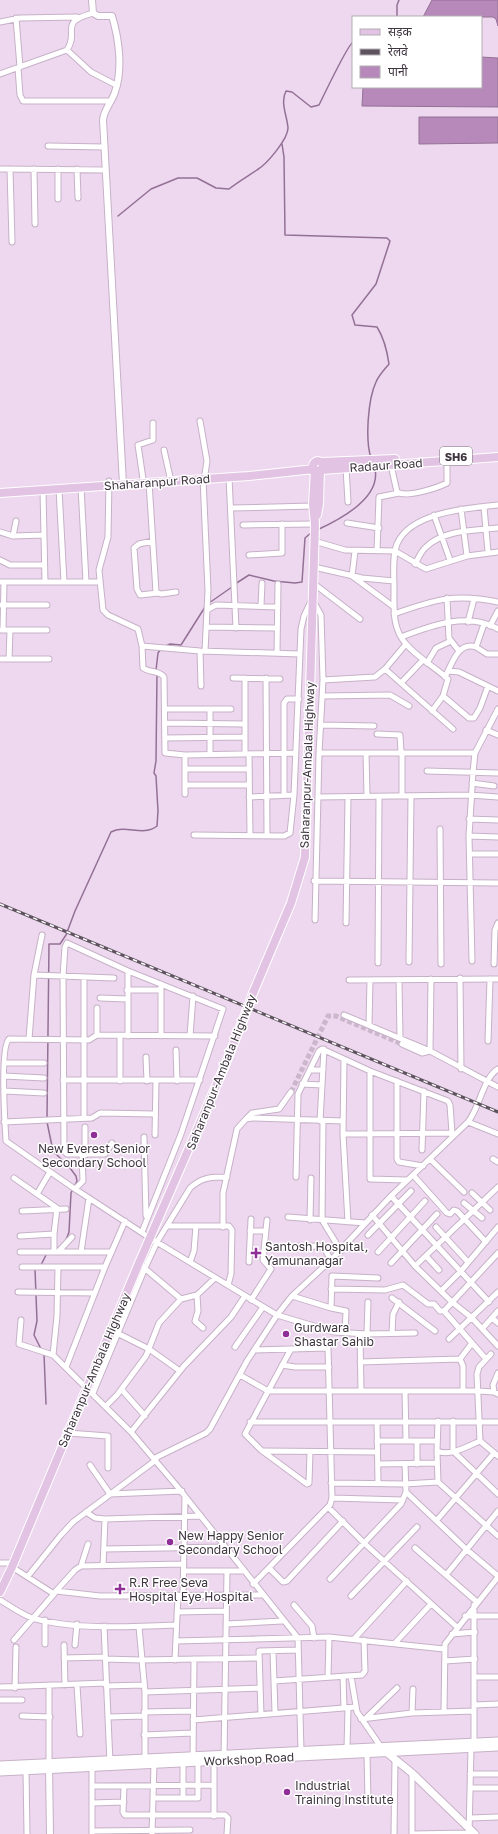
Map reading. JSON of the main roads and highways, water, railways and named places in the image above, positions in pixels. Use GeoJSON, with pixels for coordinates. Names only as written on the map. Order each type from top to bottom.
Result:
{"type":"FeatureCollection","features":[{"type":"Feature","properties":{"kind":"main road","name":"Radaur Road"},"geometry":{"type":"LineString","coordinates":[[318,468],[498,453]]}},
{"type":"Feature","properties":{"kind":"main road","name":"Radaur Road"},"geometry":{"type":"LineString","coordinates":[[380,463],[391,465],[498,457]]}},
{"type":"Feature","properties":{"kind":"main road","name":"Radaur Road"},"geometry":{"type":"LineString","coordinates":[[318,468],[346,468],[368,464]]}},
{"type":"Feature","properties":{"kind":"main road","name":"Shaharanpur Road"},"geometry":{"type":"LineString","coordinates":[[0,488],[109,483],[318,468]]}},
{"type":"Feature","properties":{"kind":"main road","name":"Shaharanpur Road"},"geometry":{"type":"LineString","coordinates":[[146,480],[170,476],[229,477],[318,468]]}},
{"type":"Feature","properties":{"kind":"main road","name":"Saharanpur-Ambala Highway"},"geometry":{"type":"LineString","coordinates":[[315,524],[313,506],[318,468]]}},
{"type":"Feature","properties":{"kind":"main road","name":"Saharanpur-Ambala Highway"},"geometry":{"type":"LineString","coordinates":[[0,1590],[13,1565],[68,1433],[90,1390],[142,1265],[154,1240],[291,903],[305,857],[314,538],[319,504],[318,468]]}},
{"type":"Feature","properties":{"kind":"main road","name":"Shaharanpur Road"},"geometry":{"type":"LineString","coordinates":[[0,493],[81,487],[109,483]]}},
{"type":"Feature","properties":{"kind":"main road","name":"Workshop Road"},"geometry":{"type":"LineString","coordinates":[[195,1760],[301,1751],[347,1749],[384,1750],[472,1745],[498,1741]]}},
{"type":"Feature","properties":{"kind":"main road","name":"Workshop Road"},"geometry":{"type":"LineString","coordinates":[[472,1745],[498,1747]]}},
{"type":"Feature","properties":{"kind":"main road","name":"Workshop Road"},"geometry":{"type":"LineString","coordinates":[[0,1765],[92,1766],[145,1758],[214,1761],[224,1758],[367,1754],[384,1750]]}},
{"type":"Feature","properties":{"kind":"main road"},"geometry":{"type":"LineString","coordinates":[[384,1750],[412,1773],[471,1832]]}},
{"type":"Feature","properties":{"kind":"main road","name":"Workshop Road"},"geometry":{"type":"LineString","coordinates":[[0,1772],[49,1766],[110,1763],[154,1763],[183,1759]]}},
{"type":"Feature","properties":{"kind":"water"},"geometry":{"type":"Polygon","coordinates":[[[432,0],[498,0],[498,26],[496,19],[493,17],[424,16],[432,0]]]}},
{"type":"Feature","properties":{"kind":"water"},"geometry":{"type":"Polygon","coordinates":[[[482,57],[498,58],[498,107],[362,106],[363,88],[482,88],[482,57]]]}},
{"type":"Feature","properties":{"kind":"water"},"geometry":{"type":"Polygon","coordinates":[[[419,117],[498,117],[498,143],[419,144],[419,117]]]}},
{"type":"Feature","properties":{"kind":"waterway"},"geometry":{"type":"LineString","coordinates":[[397,16],[397,5],[399,0]]}},
{"type":"Feature","properties":{"kind":"waterway"},"geometry":{"type":"LineString","coordinates":[[118,216],[151,189],[178,178],[197,178],[216,188],[229,189],[261,167],[281,145],[287,133],[288,128],[284,105],[284,96],[286,91],[292,92],[311,107],[319,105],[341,61],[352,43]]}},
{"type":"Feature","properties":{"kind":"waterway"},"geometry":{"type":"LineString","coordinates":[[282,144],[284,157],[285,235],[387,238],[390,241],[376,284],[352,315],[355,325],[377,327],[385,344],[389,364],[377,379],[373,389],[369,409],[368,441],[371,458]]}},
{"type":"Feature","properties":{"kind":"waterway"},"geometry":{"type":"LineString","coordinates":[[317,530],[347,514],[365,498],[372,489],[375,480],[375,469]]}},
{"type":"Feature","properties":{"kind":"waterway"},"geometry":{"type":"LineString","coordinates":[[235,584],[249,575],[274,581],[295,583],[302,582],[305,538],[312,532]]}},
{"type":"Feature","properties":{"kind":"waterway"},"geometry":{"type":"LineString","coordinates":[[209,603],[232,587]]}},
{"type":"Feature","properties":{"kind":"waterway"},"geometry":{"type":"LineString","coordinates":[[166,646],[170,644],[181,645],[205,607]]}},
{"type":"Feature","properties":{"kind":"waterway"},"geometry":{"type":"LineString","coordinates":[[156,670],[158,653],[161,649]]}},
{"type":"Feature","properties":{"kind":"waterway"},"geometry":{"type":"LineString","coordinates":[[47,1118],[49,944],[60,944],[66,935],[75,911],[111,832],[123,829],[140,831],[152,829],[157,826],[158,811],[156,776],[154,773],[156,761],[157,673]]}},
{"type":"Feature","properties":{"kind":"waterway"},"geometry":{"type":"LineString","coordinates":[[47,1122],[53,1151],[70,1168],[76,1176],[77,1181],[71,1193],[69,1232],[66,1240]]}},
{"type":"Feature","properties":{"kind":"waterway"},"geometry":{"type":"LineString","coordinates":[[41,1265],[46,1255]]}},
{"type":"Feature","properties":{"kind":"waterway"},"geometry":{"type":"LineString","coordinates":[[35,1269],[37,1321],[34,1335],[41,1349]]}},
{"type":"Feature","properties":{"kind":"waterway"},"geometry":{"type":"LineString","coordinates":[[44,1354],[46,1404]]}},
{"type":"Feature","properties":{"kind":"tunnel"},"geometry":{"type":"LineString","coordinates":[[291,1092],[328,1016],[336,1016],[402,1044]]}},
{"type":"Feature","properties":{"kind":"railway"},"geometry":{"type":"LineString","coordinates":[[0,904],[498,1112]]}},
{"type":"Feature","properties":{"kind":"place","name":"New Everest Senior Secondary School"},"geometry":{"type":"Point","coordinates":[94,1135]}},
{"type":"Feature","properties":{"kind":"place","name":"Santosh Hospital, Yamunanagar"},"geometry":{"type":"Point","coordinates":[256,1253]}},
{"type":"Feature","properties":{"kind":"place","name":"Gurdwara Shastar Sahib"},"geometry":{"type":"Point","coordinates":[286,1334]}},
{"type":"Feature","properties":{"kind":"place","name":"New Happy Senior Secondary School"},"geometry":{"type":"Point","coordinates":[170,1542]}},
{"type":"Feature","properties":{"kind":"place","name":"R.R Free Seva Hospital Eye Hospital"},"geometry":{"type":"Point","coordinates":[120,1589]}},
{"type":"Feature","properties":{"kind":"place","name":"Industrial Training Institute"},"geometry":{"type":"Point","coordinates":[287,1792]}}]}
